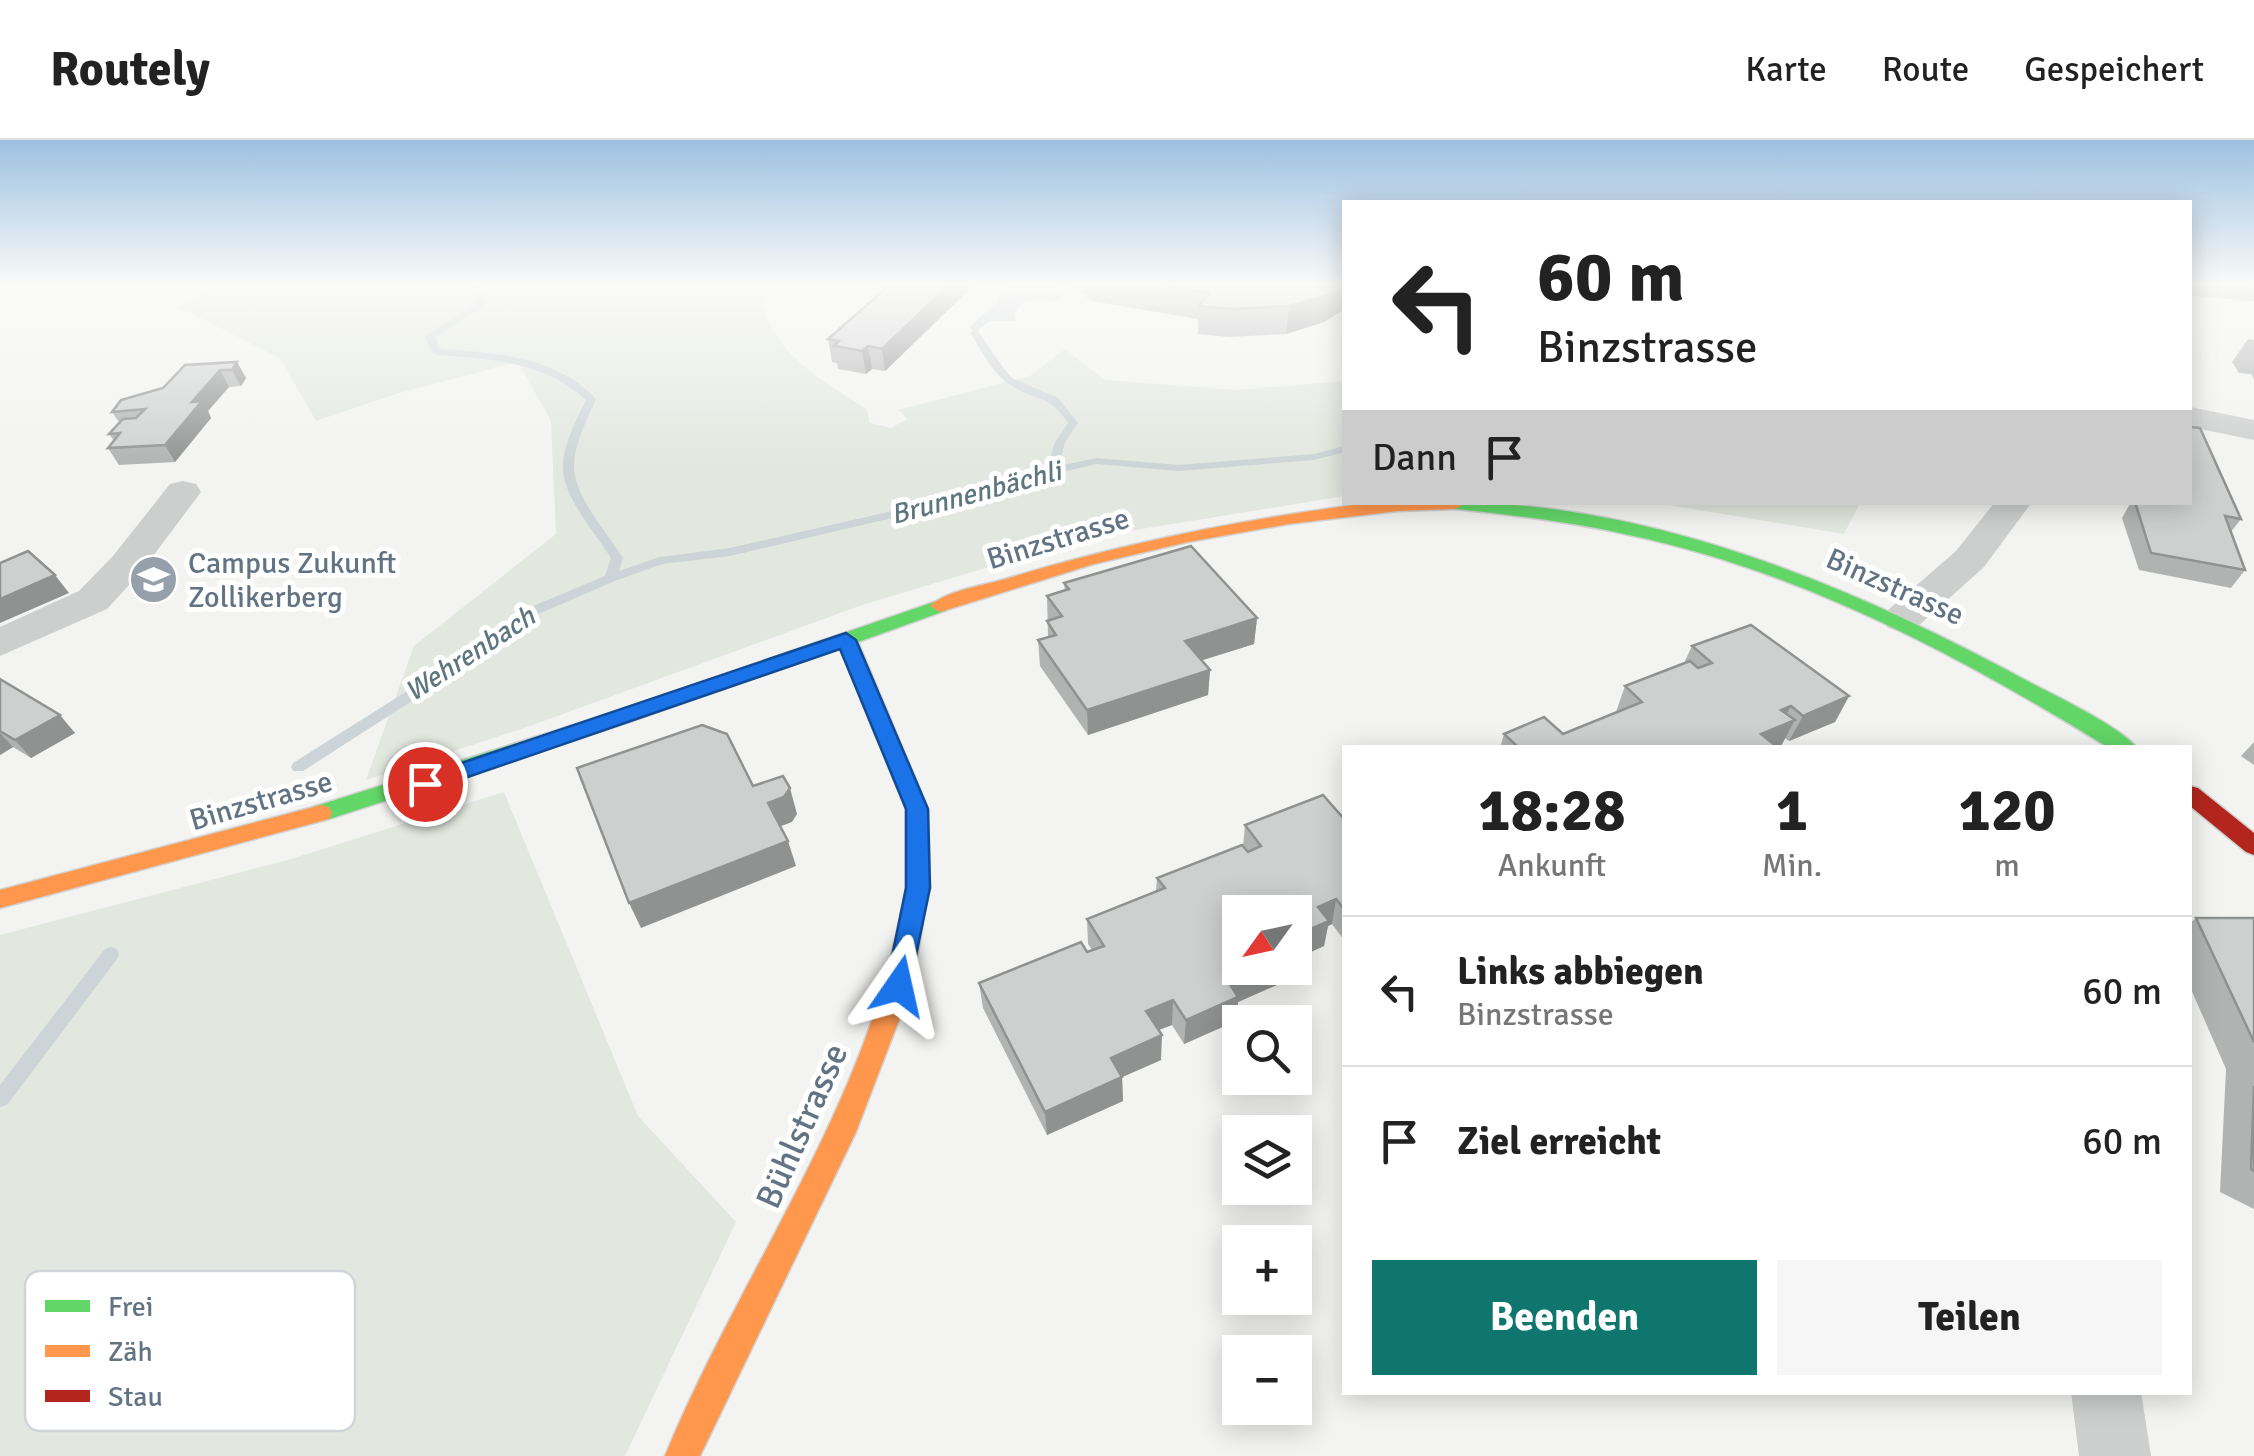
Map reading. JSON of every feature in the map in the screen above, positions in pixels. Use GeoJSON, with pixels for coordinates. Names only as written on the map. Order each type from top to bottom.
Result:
{"type":"FeatureCollection","features":[{"type":"Feature","properties":{"kind":"main road","name":"Binzstrasse"},"geometry":{"type":"LineString","coordinates":[[0,899],[323,816],[492,763],[1082,558],[1205,529],[1297,514],[1417,505]]}},
{"type":"Feature","properties":{"kind":"main road","name":"Binzstrasse"},"geometry":{"type":"LineString","coordinates":[[1465,505],[1537,512],[1710,548],[1829,587],[1902,619],[2015,679],[2121,745]]}},
{"type":"Feature","properties":{"kind":"main road","name":"Bühlstrasse"},"geometry":{"type":"LineString","coordinates":[[682,1456],[842,1132],[899,986],[918,888],[917,809],[846,640]]}},
{"type":"Feature","properties":{"kind":"main road"},"geometry":{"type":"LineString","coordinates":[[2192,796],[2254,846]]}},
{"type":"Feature","properties":{"kind":"street"},"geometry":{"type":"LineString","coordinates":[[2192,416],[2254,430]]}},
{"type":"Feature","properties":{"kind":"street"},"geometry":{"type":"LineString","coordinates":[[0,643],[93,600],[127,564],[183,492]]}},
{"type":"Feature","properties":{"kind":"street"},"geometry":{"type":"LineString","coordinates":[[1902,619],[1970,559],[2012,505]]}},
{"type":"Feature","properties":{"kind":"street"},"geometry":{"type":"LineString","coordinates":[[2106,1395],[2115,1456]]}},
{"type":"Feature","properties":{"kind":"shaded area"},"geometry":{"type":"Polygon","coordinates":[[[253,344],[783,344],[812,372],[867,409],[870,423],[891,428],[907,419],[899,410],[1030,376],[1065,349],[1105,380],[1237,390],[1342,381],[1342,496],[1086,538],[862,605],[530,726],[366,780],[414,646],[556,534],[551,421],[518,362],[399,393],[316,421],[280,358],[253,344]]]}},
{"type":"Feature","properties":{"kind":"shaded area"},"geometry":{"type":"Polygon","coordinates":[[[1668,505],[1859,505],[1844,534],[1668,505]]]}},
{"type":"Feature","properties":{"kind":"shaded area"},"geometry":{"type":"Polygon","coordinates":[[[504,792],[638,1116],[736,1222],[625,1456],[0,1456],[0,935],[288,860],[504,792]]]}},
{"type":"Feature","properties":{"kind":"building"},"geometry":{"type":"Polygon","coordinates":[[[887,344],[882,349],[868,346],[862,351],[834,346],[887,344]]]}},
{"type":"Feature","properties":{"kind":"building"},"geometry":{"type":"Polygon","coordinates":[[[237,362],[232,370],[220,370],[192,402],[202,401],[165,445],[108,448],[120,433],[109,434],[123,419],[136,418],[145,409],[112,412],[121,400],[163,388],[185,365],[237,362]]]}},
{"type":"Feature","properties":{"kind":"building"},"geometry":{"type":"Polygon","coordinates":[[[2192,427],[2200,428],[2241,519],[2225,516],[2245,570],[2151,553],[2136,505],[2192,505],[2192,427]]]}},
{"type":"Feature","properties":{"kind":"building"},"geometry":{"type":"Polygon","coordinates":[[[1191,546],[1257,618],[1185,641],[1210,670],[1087,710],[1038,640],[1056,635],[1047,621],[1062,616],[1047,596],[1069,589],[1064,583],[1191,546]]]}},
{"type":"Feature","properties":{"kind":"building"},"geometry":{"type":"Polygon","coordinates":[[[28,551],[55,575],[0,599],[0,563],[28,551]]]}},
{"type":"Feature","properties":{"kind":"building"},"geometry":{"type":"Polygon","coordinates":[[[1751,625],[1849,696],[1803,716],[1791,706],[1781,710],[1795,720],[1761,734],[1775,745],[1516,745],[1504,734],[1544,717],[1563,734],[1642,702],[1625,686],[1690,661],[1698,668],[1712,663],[1692,646],[1751,625]]]}},
{"type":"Feature","properties":{"kind":"building"},"geometry":{"type":"Polygon","coordinates":[[[0,679],[60,715],[15,740],[0,731],[0,679]]]}},
{"type":"Feature","properties":{"kind":"building"},"geometry":{"type":"Polygon","coordinates":[[[702,725],[727,734],[753,786],[783,776],[790,788],[784,797],[768,803],[788,841],[629,903],[577,768],[702,725]]]}},
{"type":"Feature","properties":{"kind":"building"},"geometry":{"type":"Polygon","coordinates":[[[1323,795],[1342,817],[1342,906],[1336,899],[1318,907],[1329,921],[1312,928],[1312,895],[1222,895],[1222,985],[1230,985],[1238,997],[1186,1020],[1173,1000],[1146,1011],[1162,1035],[1111,1058],[1122,1077],[1045,1112],[979,983],[1081,942],[1087,952],[1104,946],[1087,919],[1165,888],[1157,878],[1242,845],[1248,852],[1261,846],[1245,825],[1323,795]]]}},
{"type":"Feature","properties":{"kind":"building"},"geometry":{"type":"Polygon","coordinates":[[[2196,918],[2254,918],[2254,1042],[2196,918]]]}},
{"type":"Feature","properties":{"kind":"building"},"geometry":{"type":"Polygon","coordinates":[[[2254,1086],[2254,1171],[2251,1169],[2254,1086]]]}},
{"type":"Feature","properties":{"kind":"waterway","name":"Wehrenbach"},"geometry":{"type":"LineString","coordinates":[[433,344],[437,352],[500,357],[540,366],[576,385],[591,399],[570,452],[568,469],[577,498],[617,558],[611,578]]}},
{"type":"Feature","properties":{"kind":"waterway"},"geometry":{"type":"LineString","coordinates":[[983,344],[1009,380],[1054,400],[1073,423],[1060,442],[1052,471]]}},
{"type":"Feature","properties":{"kind":"waterway","name":"Brunnenbächli"},"geometry":{"type":"LineString","coordinates":[[1052,471],[1096,461],[1178,468],[1314,457],[1342,450]]}},
{"type":"Feature","properties":{"kind":"waterway","name":"Brunnenbächli"},"geometry":{"type":"LineString","coordinates":[[611,578],[660,561],[730,552],[939,504],[1052,471]]}},
{"type":"Feature","properties":{"kind":"waterway","name":"Wehrenbach"},"geometry":{"type":"LineString","coordinates":[[298,767],[463,662],[531,612],[611,578]]}},
{"type":"Feature","properties":{"kind":"waterway","name":"Wehrenbach"},"geometry":{"type":"LineString","coordinates":[[0,1099],[111,954]]}},
{"type":"Feature","properties":{"kind":"traffic: fast"},"geometry":{"type":"LineString","coordinates":[[1464,505],[1546,514],[1634,530],[1805,583],[1969,658],[2121,745]]}},
{"type":"Feature","properties":{"kind":"traffic: fast"},"geometry":{"type":"LineString","coordinates":[[321,813],[622,717],[940,606]]}},
{"type":"Feature","properties":{"kind":"traffic: fast"},"geometry":{"type":"LineString","coordinates":[[847,640],[917,809],[918,888],[911,922]]}},
{"type":"Feature","properties":{"kind":"traffic: slow"},"geometry":{"type":"LineString","coordinates":[[940,606],[1038,574],[1188,536],[1289,518],[1403,505]]}},
{"type":"Feature","properties":{"kind":"traffic: slow"},"geometry":{"type":"LineString","coordinates":[[0,899],[321,813]]}},
{"type":"Feature","properties":{"kind":"traffic: slow"},"geometry":{"type":"LineString","coordinates":[[682,1456],[842,1132],[899,986],[911,922]]}},
{"type":"Feature","properties":{"kind":"traffic: jam"},"geometry":{"type":"LineString","coordinates":[[2192,796],[2254,846]]}},
{"type":"Feature","properties":{"kind":"place","name":"Campus Zukunft Zollikerberg"},"geometry":{"type":"Point","coordinates":[153,580]}},
{"type":"Feature","properties":{"kind":"route"},"geometry":{"type":"LineString","coordinates":[[425,784],[846,640],[917,809],[918,888],[899,986]]}}]}
